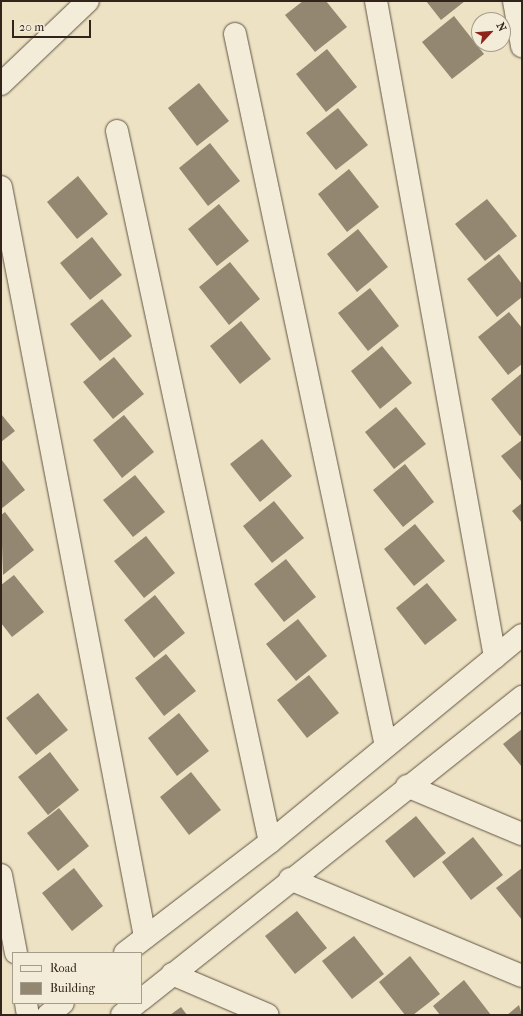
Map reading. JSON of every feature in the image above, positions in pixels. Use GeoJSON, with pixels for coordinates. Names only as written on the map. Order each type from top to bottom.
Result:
{"type":"FeatureCollection","features":[{"type":"Feature","properties":{"kind":"street"},"geometry":{"type":"LineString","coordinates":[[1,84],[88,1]]}},
{"type":"Feature","properties":{"kind":"street"},"geometry":{"type":"LineString","coordinates":[[376,1],[495,657]]}},
{"type":"Feature","properties":{"kind":"street"},"geometry":{"type":"LineString","coordinates":[[514,1],[522,46]]}},
{"type":"Feature","properties":{"kind":"street"},"geometry":{"type":"LineString","coordinates":[[236,34],[386,746]]}},
{"type":"Feature","properties":{"kind":"street"},"geometry":{"type":"LineString","coordinates":[[117,131],[270,842]]}},
{"type":"Feature","properties":{"kind":"street"},"geometry":{"type":"LineString","coordinates":[[1,188],[145,937]]}},
{"type":"Feature","properties":{"kind":"street"},"geometry":{"type":"LineString","coordinates":[[126,952],[270,842],[522,635]]}},
{"type":"Feature","properties":{"kind":"street"},"geometry":{"type":"LineString","coordinates":[[142,999],[290,879],[522,697]]}},
{"type":"Feature","properties":{"kind":"street"},"geometry":{"type":"LineString","coordinates":[[407,786],[522,834]]}},
{"type":"Feature","properties":{"kind":"street"},"geometry":{"type":"LineString","coordinates":[[1,875],[16,952]]}},
{"type":"Feature","properties":{"kind":"street"},"geometry":{"type":"LineString","coordinates":[[290,879],[522,976]]}},
{"type":"Feature","properties":{"kind":"street"},"geometry":{"type":"LineString","coordinates":[[172,974],[268,1015]]}},
{"type":"Feature","properties":{"kind":"street"},"geometry":{"type":"LineString","coordinates":[[26,1004],[28,1015]]}},
{"type":"Feature","properties":{"kind":"street"},"geometry":{"type":"LineString","coordinates":[[48,1015],[62,1004]]}},
{"type":"Feature","properties":{"kind":"street"},"geometry":{"type":"LineString","coordinates":[[122,1015],[136,1004]]}},
{"type":"Feature","properties":{"kind":"building"},"geometry":{"type":"Polygon","coordinates":[[[303,1],[326,1],[347,27],[315,52],[285,15],[303,1]]]}},
{"type":"Feature","properties":{"kind":"building"},"geometry":{"type":"Polygon","coordinates":[[[426,1],[465,1],[441,20],[426,1]]]}},
{"type":"Feature","properties":{"kind":"building"},"geometry":{"type":"Polygon","coordinates":[[[454,16],[471,38],[471,52],[482,52],[484,54],[452,79],[422,42],[454,16]]]}},
{"type":"Feature","properties":{"kind":"building"},"geometry":{"type":"Polygon","coordinates":[[[327,49],[357,87],[326,112],[296,74],[327,49]]]}},
{"type":"Feature","properties":{"kind":"building"},"geometry":{"type":"Polygon","coordinates":[[[199,83],[229,121],[197,146],[168,108],[199,83]]]}},
{"type":"Feature","properties":{"kind":"building"},"geometry":{"type":"Polygon","coordinates":[[[338,108],[368,145],[336,170],[306,133],[338,108]]]}},
{"type":"Feature","properties":{"kind":"building"},"geometry":{"type":"Polygon","coordinates":[[[210,143],[240,181],[208,206],[179,168],[210,143]]]}},
{"type":"Feature","properties":{"kind":"building"},"geometry":{"type":"Polygon","coordinates":[[[349,169],[379,207],[347,232],[318,194],[349,169]]]}},
{"type":"Feature","properties":{"kind":"building"},"geometry":{"type":"Polygon","coordinates":[[[78,176],[108,214],[77,239],[47,202],[78,176]]]}},
{"type":"Feature","properties":{"kind":"building"},"geometry":{"type":"Polygon","coordinates":[[[487,199],[517,236],[485,261],[455,224],[487,199]]]}},
{"type":"Feature","properties":{"kind":"building"},"geometry":{"type":"Polygon","coordinates":[[[219,204],[249,241],[217,266],[188,229],[219,204]]]}},
{"type":"Feature","properties":{"kind":"building"},"geometry":{"type":"Polygon","coordinates":[[[358,229],[388,267],[357,292],[327,254],[358,229]]]}},
{"type":"Feature","properties":{"kind":"building"},"geometry":{"type":"Polygon","coordinates":[[[92,237],[122,275],[90,300],[60,263],[92,237]]]}},
{"type":"Feature","properties":{"kind":"building"},"geometry":{"type":"Polygon","coordinates":[[[499,254],[522,284],[522,297],[497,317],[467,279],[499,254]]]}},
{"type":"Feature","properties":{"kind":"building"},"geometry":{"type":"Polygon","coordinates":[[[230,262],[260,299],[229,325],[199,287],[230,262]]]}},
{"type":"Feature","properties":{"kind":"building"},"geometry":{"type":"Polygon","coordinates":[[[370,288],[399,326],[368,351],[338,313],[370,288]]]}},
{"type":"Feature","properties":{"kind":"building"},"geometry":{"type":"Polygon","coordinates":[[[102,299],[132,336],[100,361],[70,324],[102,299]]]}},
{"type":"Feature","properties":{"kind":"building"},"geometry":{"type":"Polygon","coordinates":[[[509,312],[522,328],[522,364],[508,375],[478,337],[509,312]]]}},
{"type":"Feature","properties":{"kind":"building"},"geometry":{"type":"Polygon","coordinates":[[[241,321],[271,359],[240,384],[210,346],[241,321]]]}},
{"type":"Feature","properties":{"kind":"building"},"geometry":{"type":"Polygon","coordinates":[[[382,346],[412,383],[380,409],[351,371],[382,346]]]}},
{"type":"Feature","properties":{"kind":"building"},"geometry":{"type":"Polygon","coordinates":[[[114,357],[144,394],[113,419],[83,382],[114,357]]]}},
{"type":"Feature","properties":{"kind":"building"},"geometry":{"type":"Polygon","coordinates":[[[522,373],[522,435],[520,436],[491,399],[522,373]]]}},
{"type":"Feature","properties":{"kind":"building"},"geometry":{"type":"Polygon","coordinates":[[[396,407],[426,444],[394,469],[365,432],[396,407]]]}},
{"type":"Feature","properties":{"kind":"building"},"geometry":{"type":"Polygon","coordinates":[[[1,414],[15,431],[1,442],[1,414]]]}},
{"type":"Feature","properties":{"kind":"building"},"geometry":{"type":"Polygon","coordinates":[[[124,415],[154,452],[122,478],[93,440],[124,415]]]}},
{"type":"Feature","properties":{"kind":"building"},"geometry":{"type":"Polygon","coordinates":[[[262,439],[292,476],[260,502],[230,464],[262,439]]]}},
{"type":"Feature","properties":{"kind":"building"},"geometry":{"type":"Polygon","coordinates":[[[522,440],[522,482],[501,456],[522,440]]]}},
{"type":"Feature","properties":{"kind":"building"},"geometry":{"type":"Polygon","coordinates":[[[1,459],[25,490],[1,509],[1,459]]]}},
{"type":"Feature","properties":{"kind":"building"},"geometry":{"type":"Polygon","coordinates":[[[405,464],[434,502],[403,527],[373,490],[405,464]]]}},
{"type":"Feature","properties":{"kind":"building"},"geometry":{"type":"Polygon","coordinates":[[[135,475],[165,512],[133,537],[103,500],[135,475]]]}},
{"type":"Feature","properties":{"kind":"building"},"geometry":{"type":"Polygon","coordinates":[[[274,501],[304,538],[272,563],[243,526],[274,501]]]}},
{"type":"Feature","properties":{"kind":"building"},"geometry":{"type":"Polygon","coordinates":[[[522,503],[522,523],[512,511],[522,503]]]}},
{"type":"Feature","properties":{"kind":"building"},"geometry":{"type":"Polygon","coordinates":[[[5,512],[34,550],[3,575],[1,515],[5,512]]]}},
{"type":"Feature","properties":{"kind":"building"},"geometry":{"type":"Polygon","coordinates":[[[415,524],[445,561],[414,586],[384,549],[415,524]]]}},
{"type":"Feature","properties":{"kind":"building"},"geometry":{"type":"Polygon","coordinates":[[[146,536],[175,573],[144,598],[114,561],[146,536]]]}},
{"type":"Feature","properties":{"kind":"building"},"geometry":{"type":"Polygon","coordinates":[[[286,559],[316,597],[284,622],[254,584],[286,559]]]}},
{"type":"Feature","properties":{"kind":"building"},"geometry":{"type":"Polygon","coordinates":[[[14,575],[44,612],[12,637],[1,623],[1,585],[14,575]]]}},
{"type":"Feature","properties":{"kind":"building"},"geometry":{"type":"Polygon","coordinates":[[[427,583],[457,620],[425,645],[396,608],[427,583]]]}},
{"type":"Feature","properties":{"kind":"building"},"geometry":{"type":"Polygon","coordinates":[[[155,595],[185,633],[154,658],[124,620],[155,595]]]}},
{"type":"Feature","properties":{"kind":"building"},"geometry":{"type":"Polygon","coordinates":[[[298,619],[327,656],[296,681],[266,644],[298,619]]]}},
{"type":"Feature","properties":{"kind":"building"},"geometry":{"type":"Polygon","coordinates":[[[166,654],[196,691],[164,716],[135,678],[166,654]]]}},
{"type":"Feature","properties":{"kind":"building"},"geometry":{"type":"Polygon","coordinates":[[[309,675],[339,713],[307,738],[277,700],[309,675]]]}},
{"type":"Feature","properties":{"kind":"building"},"geometry":{"type":"Polygon","coordinates":[[[38,693],[68,730],[36,755],[6,718],[38,693]]]}},
{"type":"Feature","properties":{"kind":"building"},"geometry":{"type":"Polygon","coordinates":[[[179,713],[209,751],[177,776],[148,738],[179,713]]]}},
{"type":"Feature","properties":{"kind":"building"},"geometry":{"type":"Polygon","coordinates":[[[522,729],[522,767],[503,744],[522,729]]]}},
{"type":"Feature","properties":{"kind":"building"},"geometry":{"type":"Polygon","coordinates":[[[50,752],[79,790],[48,815],[18,777],[50,752]]]}},
{"type":"Feature","properties":{"kind":"building"},"geometry":{"type":"Polygon","coordinates":[[[191,772],[221,810],[189,835],[160,797],[191,772]]]}},
{"type":"Feature","properties":{"kind":"building"},"geometry":{"type":"Polygon","coordinates":[[[59,808],[89,846],[58,871],[27,833],[59,808]]]}},
{"type":"Feature","properties":{"kind":"building"},"geometry":{"type":"Polygon","coordinates":[[[416,816],[446,853],[414,878],[385,841],[416,816]]]}},
{"type":"Feature","properties":{"kind":"building"},"geometry":{"type":"Polygon","coordinates":[[[473,837],[503,875],[471,900],[442,862],[473,837]]]}},
{"type":"Feature","properties":{"kind":"building"},"geometry":{"type":"Polygon","coordinates":[[[74,868],[103,906],[72,931],[42,893],[74,868]]]}},
{"type":"Feature","properties":{"kind":"building"},"geometry":{"type":"Polygon","coordinates":[[[522,868],[522,920],[496,888],[522,868]]]}},
{"type":"Feature","properties":{"kind":"building"},"geometry":{"type":"Polygon","coordinates":[[[297,911],[327,948],[295,974],[265,936],[297,911]]]}},
{"type":"Feature","properties":{"kind":"building"},"geometry":{"type":"Polygon","coordinates":[[[354,936],[384,974],[352,999],[322,961],[354,936]]]}},
{"type":"Feature","properties":{"kind":"building"},"geometry":{"type":"Polygon","coordinates":[[[410,956],[440,994],[413,1015],[405,1015],[379,982],[410,956]]]}},
{"type":"Feature","properties":{"kind":"building"},"geometry":{"type":"Polygon","coordinates":[[[464,980],[491,1015],[440,1015],[433,1006],[464,980]]]}},
{"type":"Feature","properties":{"kind":"building"},"geometry":{"type":"Polygon","coordinates":[[[519,1005],[522,1015],[507,1015],[519,1005]]]}},
{"type":"Feature","properties":{"kind":"building"},"geometry":{"type":"Polygon","coordinates":[[[181,1007],[187,1015],[170,1015],[181,1007]]]}}]}
